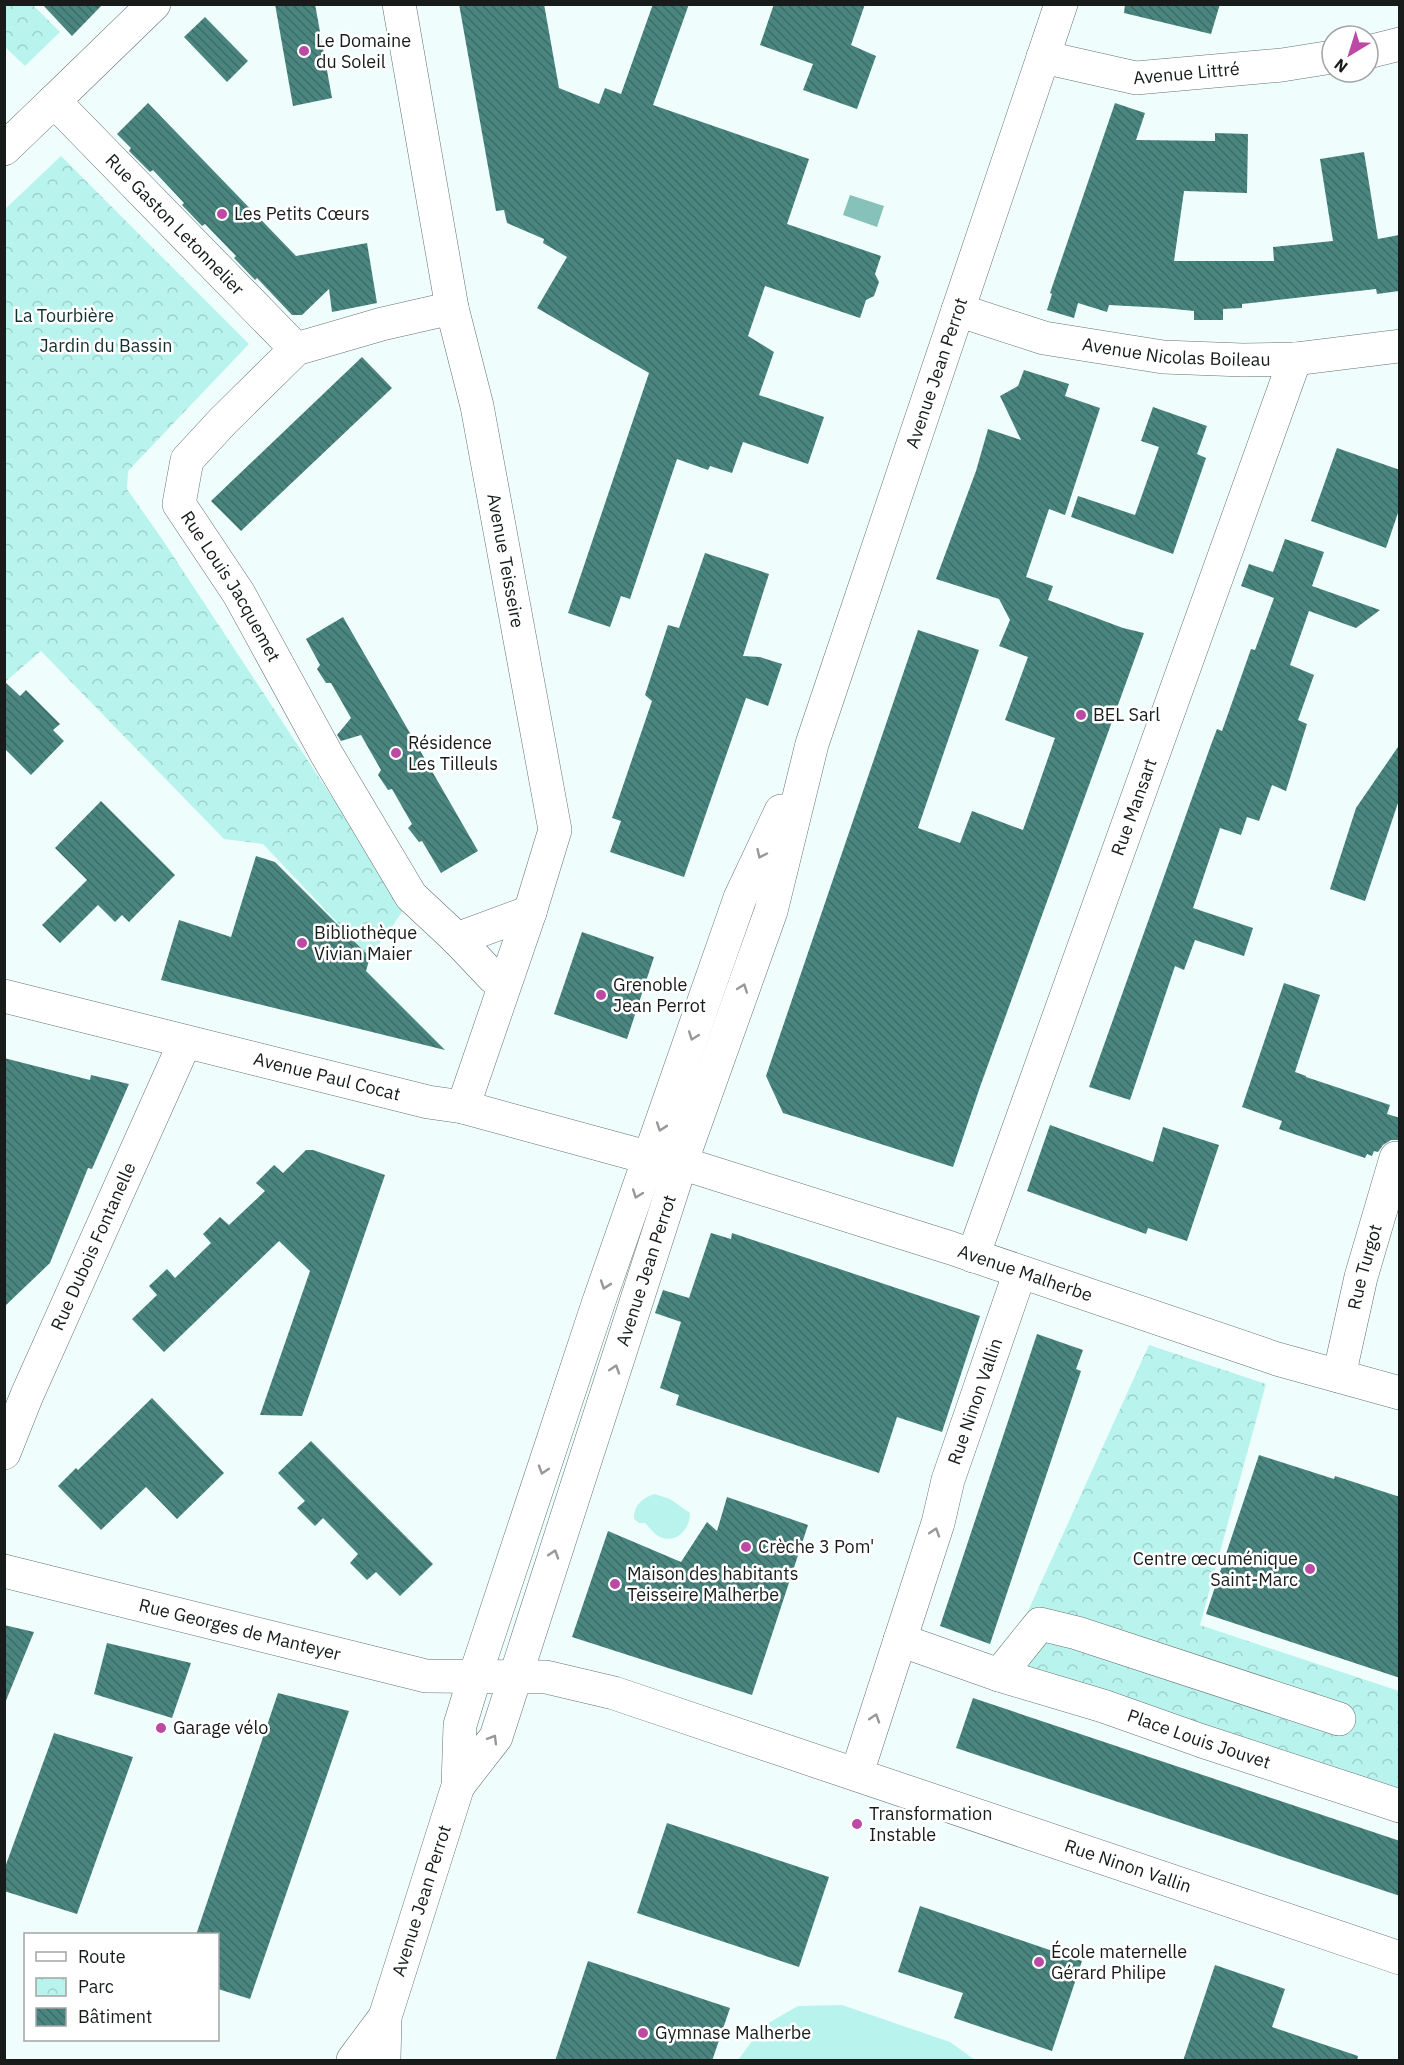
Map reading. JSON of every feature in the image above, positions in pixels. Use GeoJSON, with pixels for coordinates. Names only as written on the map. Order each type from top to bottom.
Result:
{"type":"FeatureCollection","features":[{"type":"Feature","properties":{"kind":"street"},"geometry":{"type":"LineString","coordinates":[[4,149],[154,4]]}},
{"type":"Feature","properties":{"kind":"street","name":"Avenue Teisseire"},"geometry":{"type":"LineString","coordinates":[[399,4],[452,308],[477,406],[555,830],[530,912],[463,1107]]}},
{"type":"Feature","properties":{"kind":"street","name":"Avenue Jean Perrot"},"geometry":{"type":"LineString","coordinates":[[458,1786],[496,1737],[666,1160],[740,898],[812,744],[1061,4]]}},
{"type":"Feature","properties":{"kind":"street"},"geometry":{"type":"LineString","coordinates":[[1380,48],[1400,44]]}},
{"type":"Feature","properties":{"kind":"street","name":"Avenue Littré"},"geometry":{"type":"LineString","coordinates":[[1043,57],[1136,78],[1282,65],[1320,59]]}},
{"type":"Feature","properties":{"kind":"street","name":"Rue Gaston Letonnelier"},"geometry":{"type":"LineString","coordinates":[[54,101],[296,349]]}},
{"type":"Feature","properties":{"kind":"street","name":"Rue Louis Jacquemet"},"geometry":{"type":"LineString","coordinates":[[452,308],[382,324],[296,349],[223,421],[188,460],[179,504],[239,594],[327,755],[411,896],[493,977],[504,984]]}},
{"type":"Feature","properties":{"kind":"street","name":"Avenue Nicolas Boileau"},"geometry":{"type":"LineString","coordinates":[[958,310],[1044,338],[1163,357],[1295,359],[1400,346]]}},
{"type":"Feature","properties":{"kind":"street","name":"Rue Mansart"},"geometry":{"type":"LineString","coordinates":[[973,1256],[1295,359]]}},
{"type":"Feature","properties":{"kind":"street"},"geometry":{"type":"LineString","coordinates":[[457,939],[530,912]]}},
{"type":"Feature","properties":{"kind":"street","name":"Avenue Paul Cocat"},"geometry":{"type":"LineString","coordinates":[[4,996],[428,1102],[463,1107],[666,1160]]}},
{"type":"Feature","properties":{"kind":"street","name":"Rue Dubois Fontanelle"},"geometry":{"type":"LineString","coordinates":[[4,1453],[32,1384],[185,1042]]}},
{"type":"Feature","properties":{"kind":"street","name":"Rue Turgot"},"geometry":{"type":"LineString","coordinates":[[1339,1376],[1361,1277],[1396,1158]]}},
{"type":"Feature","properties":{"kind":"street","name":"Avenue Jean Perrot"},"geometry":{"type":"LineString","coordinates":[[384,2061],[385,2017],[458,1786],[460,1725],[475,1676],[595,1315],[666,1160]]}},
{"type":"Feature","properties":{"kind":"street","name":"Avenue Malherbe"},"geometry":{"type":"LineString","coordinates":[[666,1160],[758,1186],[973,1256],[1276,1359],[1400,1393]]}},
{"type":"Feature","properties":{"kind":"street","name":"Rue Ninon Vallin"},"geometry":{"type":"LineString","coordinates":[[857,1773],[938,1523],[948,1480],[1020,1272]]}},
{"type":"Feature","properties":{"kind":"street","name":"Rue Georges de Manteyer"},"geometry":{"type":"LineString","coordinates":[[4,1571],[426,1676],[515,1676]]}},
{"type":"Feature","properties":{"kind":"street"},"geometry":{"type":"LineString","coordinates":[[999,1675],[1040,1624],[1098,1640],[1339,1719]]}},
{"type":"Feature","properties":{"kind":"street","name":"Place Louis Jouvet"},"geometry":{"type":"LineString","coordinates":[[900,1640],[999,1675],[1103,1706],[1400,1806]]}},
{"type":"Feature","properties":{"kind":"street","name":"Rue Ninon Vallin"},"geometry":{"type":"LineString","coordinates":[[515,1676],[564,1680],[614,1693],[857,1773],[1400,1958]]}},
{"type":"Feature","properties":{"kind":"street","name":"Avenue Jean Perrot"},"geometry":{"type":"LineString","coordinates":[[353,2061],[385,2017]]}},
{"type":"Feature","properties":{"kind":"green space"},"geometry":{"type":"Polygon","coordinates":[[[5,4],[33,5],[60,32],[25,66],[5,47],[5,4]]]}},
{"type":"Feature","properties":{"kind":"green space","name":"Jardin du Bassin"},"geometry":{"type":"Polygon","coordinates":[[[61,156],[249,344],[128,471],[127,489],[405,908],[370,957],[263,844],[224,839],[41,651],[5,682],[5,209],[61,156]]]}},
{"type":"Feature","properties":{"kind":"green space"},"geometry":{"type":"Polygon","coordinates":[[[1149,1345],[1266,1384],[1200,1625],[1399,1691],[1399,1805],[999,1675],[1149,1345]]]}},
{"type":"Feature","properties":{"kind":"green space"},"geometry":{"type":"Polygon","coordinates":[[[655,1494],[670,1499],[690,1513],[688,1524],[677,1537],[666,1539],[660,1537],[645,1523],[639,1523],[634,1519],[635,1510],[640,1503],[655,1494]]]}},
{"type":"Feature","properties":{"kind":"green space"},"geometry":{"type":"Polygon","coordinates":[[[842,2005],[950,2042],[975,2060],[738,2060],[763,2026],[798,2006],[842,2005]]]}},
{"type":"Feature","properties":{"kind":"shaded area"},"geometry":{"type":"Polygon","coordinates":[[[850,195],[884,206],[877,227],[843,215],[850,195]]]}},
{"type":"Feature","properties":{"kind":"building"},"geometry":{"type":"Polygon","coordinates":[[[42,4],[103,4],[72,36],[42,4]]]}},
{"type":"Feature","properties":{"kind":"building","name":"Le Domaine du Soleil"},"geometry":{"type":"Polygon","coordinates":[[[275,4],[315,4],[332,98],[293,106],[275,4]]]}},
{"type":"Feature","properties":{"kind":"building"},"geometry":{"type":"Polygon","coordinates":[[[459,4],[544,4],[559,88],[599,104],[605,88],[621,94],[653,4],[689,4],[653,105],[809,159],[787,224],[881,256],[875,274],[879,282],[874,296],[866,300],[860,318],[765,286],[748,336],[774,352],[759,395],[824,417],[808,464],[743,442],[732,473],[710,466],[708,470],[677,459],[630,599],[621,596],[610,627],[568,613],[649,373],[537,308],[567,257],[543,243],[544,239],[507,223],[504,210],[496,211],[459,4]]]}},
{"type":"Feature","properties":{"kind":"building"},"geometry":{"type":"Polygon","coordinates":[[[774,4],[865,4],[851,45],[876,56],[857,109],[803,90],[813,64],[760,45],[774,4]]]}},
{"type":"Feature","properties":{"kind":"building"},"geometry":{"type":"Polygon","coordinates":[[[1125,4],[1220,4],[1211,34],[1124,13],[1125,4]]]}},
{"type":"Feature","properties":{"kind":"building"},"geometry":{"type":"Polygon","coordinates":[[[205,17],[248,61],[227,82],[184,37],[205,17]]]}},
{"type":"Feature","properties":{"kind":"building","name":"Les Petits Cœurs"},"geometry":{"type":"Polygon","coordinates":[[[148,103],[296,256],[367,243],[377,303],[332,312],[329,289],[302,315],[292,315],[257,278],[255,280],[234,258],[236,256],[205,224],[202,226],[153,170],[150,172],[129,151],[131,148],[117,134],[148,103]]]}},
{"type":"Feature","properties":{"kind":"building"},"geometry":{"type":"Polygon","coordinates":[[[1115,103],[1145,113],[1136,140],[1215,141],[1215,133],[1248,134],[1247,193],[1184,191],[1174,261],[1274,261],[1273,247],[1333,241],[1320,159],[1364,152],[1378,239],[1399,235],[1399,291],[1377,294],[1376,289],[1242,304],[1242,308],[1223,309],[1223,320],[1194,320],[1194,311],[1164,308],[1109,305],[1107,312],[1078,303],[1074,318],[1047,310],[1052,294],[1050,293],[1115,103]]]}},
{"type":"Feature","properties":{"kind":"building"},"geometry":{"type":"Polygon","coordinates":[[[362,357],[392,388],[241,531],[211,501],[362,357]]]}},
{"type":"Feature","properties":{"kind":"building"},"geometry":{"type":"Polygon","coordinates":[[[1024,370],[1069,384],[1065,396],[1100,408],[1065,515],[1049,509],[1026,577],[1053,586],[1048,600],[1123,628],[1144,633],[953,1167],[783,1113],[766,1076],[918,630],[979,650],[918,828],[960,843],[972,811],[1023,830],[1055,738],[1005,720],[1028,657],[999,646],[1010,620],[999,599],[936,579],[976,471],[988,429],[1021,440],[1000,396],[1018,386],[1024,370]]]}},
{"type":"Feature","properties":{"kind":"building"},"geometry":{"type":"Polygon","coordinates":[[[1153,407],[1207,426],[1197,454],[1206,458],[1173,554],[1071,517],[1078,496],[1135,515],[1159,447],[1141,441],[1153,407]]]}},
{"type":"Feature","properties":{"kind":"building"},"geometry":{"type":"Polygon","coordinates":[[[1337,448],[1400,470],[1400,507],[1386,548],[1311,521],[1337,448]]]}},
{"type":"Feature","properties":{"kind":"building"},"geometry":{"type":"Polygon","coordinates":[[[1285,539],[1324,552],[1312,586],[1380,610],[1356,628],[1309,611],[1290,665],[1314,675],[1298,720],[1307,724],[1286,791],[1272,785],[1259,821],[1247,817],[1241,835],[1220,828],[1193,908],[1253,928],[1244,956],[1195,940],[1184,970],[1175,966],[1130,1100],[1089,1087],[1212,742],[1217,729],[1222,731],[1251,649],[1255,650],[1274,598],[1241,586],[1249,564],[1273,572],[1285,539]]]}},
{"type":"Feature","properties":{"kind":"building"},"geometry":{"type":"Polygon","coordinates":[[[705,553],[769,574],[743,656],[760,657],[782,664],[768,706],[746,698],[684,877],[610,852],[621,821],[612,818],[652,701],[645,695],[668,625],[679,628],[705,553]]]}},
{"type":"Feature","properties":{"kind":"building","name":"Résidence Les Tilleuls"},"geometry":{"type":"Polygon","coordinates":[[[343,617],[478,851],[441,873],[422,841],[419,842],[408,828],[412,824],[392,789],[388,790],[378,775],[381,770],[361,735],[341,741],[337,735],[351,718],[331,683],[326,683],[317,669],[320,665],[306,639],[343,617]]]}},
{"type":"Feature","properties":{"kind":"building"},"geometry":{"type":"Polygon","coordinates":[[[4,681],[20,696],[26,690],[60,724],[53,730],[64,741],[31,775],[4,748],[4,681]]]}},
{"type":"Feature","properties":{"kind":"building"},"geometry":{"type":"Polygon","coordinates":[[[1400,744],[1400,797],[1365,901],[1330,889],[1356,808],[1400,744]]]}},
{"type":"Feature","properties":{"kind":"building"},"geometry":{"type":"Polygon","coordinates":[[[101,801],[175,875],[129,922],[122,915],[115,922],[98,905],[60,943],[42,925],[87,880],[55,848],[101,801]]]}},
{"type":"Feature","properties":{"kind":"building","name":"Bibliothèque Vivian Maier"},"geometry":{"type":"Polygon","coordinates":[[[256,856],[275,862],[370,957],[366,971],[445,1050],[161,980],[179,920],[231,937],[256,856]]]}},
{"type":"Feature","properties":{"kind":"building","name":"Grenoble Jean Perrot"},"geometry":{"type":"Polygon","coordinates":[[[582,932],[654,957],[627,1039],[554,1014],[582,932]]]}},
{"type":"Feature","properties":{"kind":"building"},"geometry":{"type":"Polygon","coordinates":[[[1284,983],[1320,995],[1295,1072],[1390,1105],[1387,1114],[1400,1118],[1400,1140],[1391,1140],[1378,1152],[1374,1151],[1372,1156],[1367,1154],[1365,1158],[1279,1129],[1282,1121],[1242,1107],[1284,983]]]}},
{"type":"Feature","properties":{"kind":"building"},"geometry":{"type":"Polygon","coordinates":[[[4,1058],[90,1080],[91,1075],[129,1084],[92,1169],[88,1168],[50,1263],[4,1307],[4,1058]]]}},
{"type":"Feature","properties":{"kind":"building"},"geometry":{"type":"Polygon","coordinates":[[[1050,1125],[1153,1162],[1163,1127],[1219,1145],[1187,1241],[1148,1228],[1146,1234],[1027,1191],[1050,1125]]]}},
{"type":"Feature","properties":{"kind":"building"},"geometry":{"type":"Polygon","coordinates":[[[306,1150],[313,1150],[385,1175],[302,1416],[260,1415],[310,1271],[279,1241],[164,1352],[132,1319],[157,1295],[149,1286],[167,1269],[175,1278],[211,1243],[203,1234],[220,1217],[229,1225],[265,1191],[256,1183],[274,1165],[283,1173],[306,1150]]]}},
{"type":"Feature","properties":{"kind":"building"},"geometry":{"type":"Polygon","coordinates":[[[711,1233],[731,1239],[732,1233],[980,1316],[942,1432],[897,1417],[879,1473],[676,1405],[679,1395],[660,1388],[681,1322],[655,1313],[663,1290],[689,1298],[711,1233]]]}},
{"type":"Feature","properties":{"kind":"building"},"geometry":{"type":"Polygon","coordinates":[[[1037,1334],[1083,1350],[1076,1369],[1081,1371],[990,1644],[940,1626],[1037,1334]]]}},
{"type":"Feature","properties":{"kind":"building"},"geometry":{"type":"Polygon","coordinates":[[[152,1398],[224,1473],[177,1519],[146,1487],[101,1530],[58,1486],[76,1468],[78,1470],[152,1398]]]}},
{"type":"Feature","properties":{"kind":"building"},"geometry":{"type":"Polygon","coordinates":[[[311,1441],[433,1564],[400,1596],[376,1572],[367,1580],[350,1563],[358,1554],[323,1518],[315,1526],[297,1508],[305,1501],[278,1473],[311,1441]]]}},
{"type":"Feature","properties":{"kind":"building","name":"Centre œcuménique Saint-Marc"},"geometry":{"type":"Polygon","coordinates":[[[1259,1455],[1400,1497],[1400,1678],[1206,1614],[1259,1455]]]}},
{"type":"Feature","properties":{"kind":"building"},"geometry":{"type":"Polygon","coordinates":[[[727,1497],[808,1525],[752,1695],[572,1637],[608,1531],[681,1562],[707,1522],[717,1531],[727,1497]]]}},
{"type":"Feature","properties":{"kind":"building"},"geometry":{"type":"Polygon","coordinates":[[[4,1625],[34,1632],[5,1703],[4,1702],[4,1625]]]}},
{"type":"Feature","properties":{"kind":"building"},"geometry":{"type":"Polygon","coordinates":[[[107,1643],[191,1663],[172,1718],[94,1694],[107,1643]]]}},
{"type":"Feature","properties":{"kind":"building"},"geometry":{"type":"Polygon","coordinates":[[[278,1693],[349,1711],[250,1999],[219,1989],[219,1933],[197,1933],[278,1693]]]}},
{"type":"Feature","properties":{"kind":"building"},"geometry":{"type":"Polygon","coordinates":[[[973,1698],[1400,1841],[1400,1896],[956,1748],[973,1698]]]}},
{"type":"Feature","properties":{"kind":"building"},"geometry":{"type":"Polygon","coordinates":[[[54,1733],[133,1757],[77,1914],[4,1891],[4,1870],[54,1733]]]}},
{"type":"Feature","properties":{"kind":"building"},"geometry":{"type":"Polygon","coordinates":[[[667,1823],[829,1877],[799,1967],[637,1913],[667,1823]]]}},
{"type":"Feature","properties":{"kind":"building"},"geometry":{"type":"Polygon","coordinates":[[[920,1906],[1082,1961],[1052,2051],[954,2018],[963,1993],[898,1972],[920,1906]]]}},
{"type":"Feature","properties":{"kind":"building","name":"Gymnase Malherbe"},"geometry":{"type":"Polygon","coordinates":[[[588,1961],[730,2008],[712,2061],[555,2061],[588,1961]]]}},
{"type":"Feature","properties":{"kind":"building"},"geometry":{"type":"Polygon","coordinates":[[[1215,1965],[1285,1989],[1272,2027],[1358,2056],[1357,2061],[1183,2061],[1215,1965]]]}},
{"type":"Feature","properties":{"kind":"place","name":"Le Domaine du Soleil"},"geometry":{"type":"Point","coordinates":[304,51]}},
{"type":"Feature","properties":{"kind":"place","name":"Les Petits Cœurs"},"geometry":{"type":"Point","coordinates":[222,214]}},
{"type":"Feature","properties":{"kind":"place","name":"BEL Sarl"},"geometry":{"type":"Point","coordinates":[1081,715]}},
{"type":"Feature","properties":{"kind":"place","name":"Résidence Les Tilleuls"},"geometry":{"type":"Point","coordinates":[396,753]}},
{"type":"Feature","properties":{"kind":"place","name":"Bibliothèque Vivian Maier"},"geometry":{"type":"Point","coordinates":[302,943]}},
{"type":"Feature","properties":{"kind":"place","name":"Grenoble Jean Perrot"},"geometry":{"type":"Point","coordinates":[601,995]}},
{"type":"Feature","properties":{"kind":"place","name":"Crèche 3 Pom'"},"geometry":{"type":"Point","coordinates":[746,1547]}},
{"type":"Feature","properties":{"kind":"place","name":"Centre œcuménique Saint-Marc"},"geometry":{"type":"Point","coordinates":[1310,1569]}},
{"type":"Feature","properties":{"kind":"place","name":"Maison des habitants Teisseire Malherbe"},"geometry":{"type":"Point","coordinates":[615,1584]}},
{"type":"Feature","properties":{"kind":"place","name":"Garage vélo"},"geometry":{"type":"Point","coordinates":[161,1728]}},
{"type":"Feature","properties":{"kind":"place","name":"Transformation Instable"},"geometry":{"type":"Point","coordinates":[857,1824]}},
{"type":"Feature","properties":{"kind":"place","name":"École maternelle Gérard Philipe"},"geometry":{"type":"Point","coordinates":[1039,1962]}},
{"type":"Feature","properties":{"kind":"place","name":"Gymnase Malherbe"},"geometry":{"type":"Point","coordinates":[643,2033]}},
{"type":"Feature","properties":{"kind":"park label","name":"La Tourbière"},"geometry":{"type":"Point","coordinates":[64,316]}}]}
